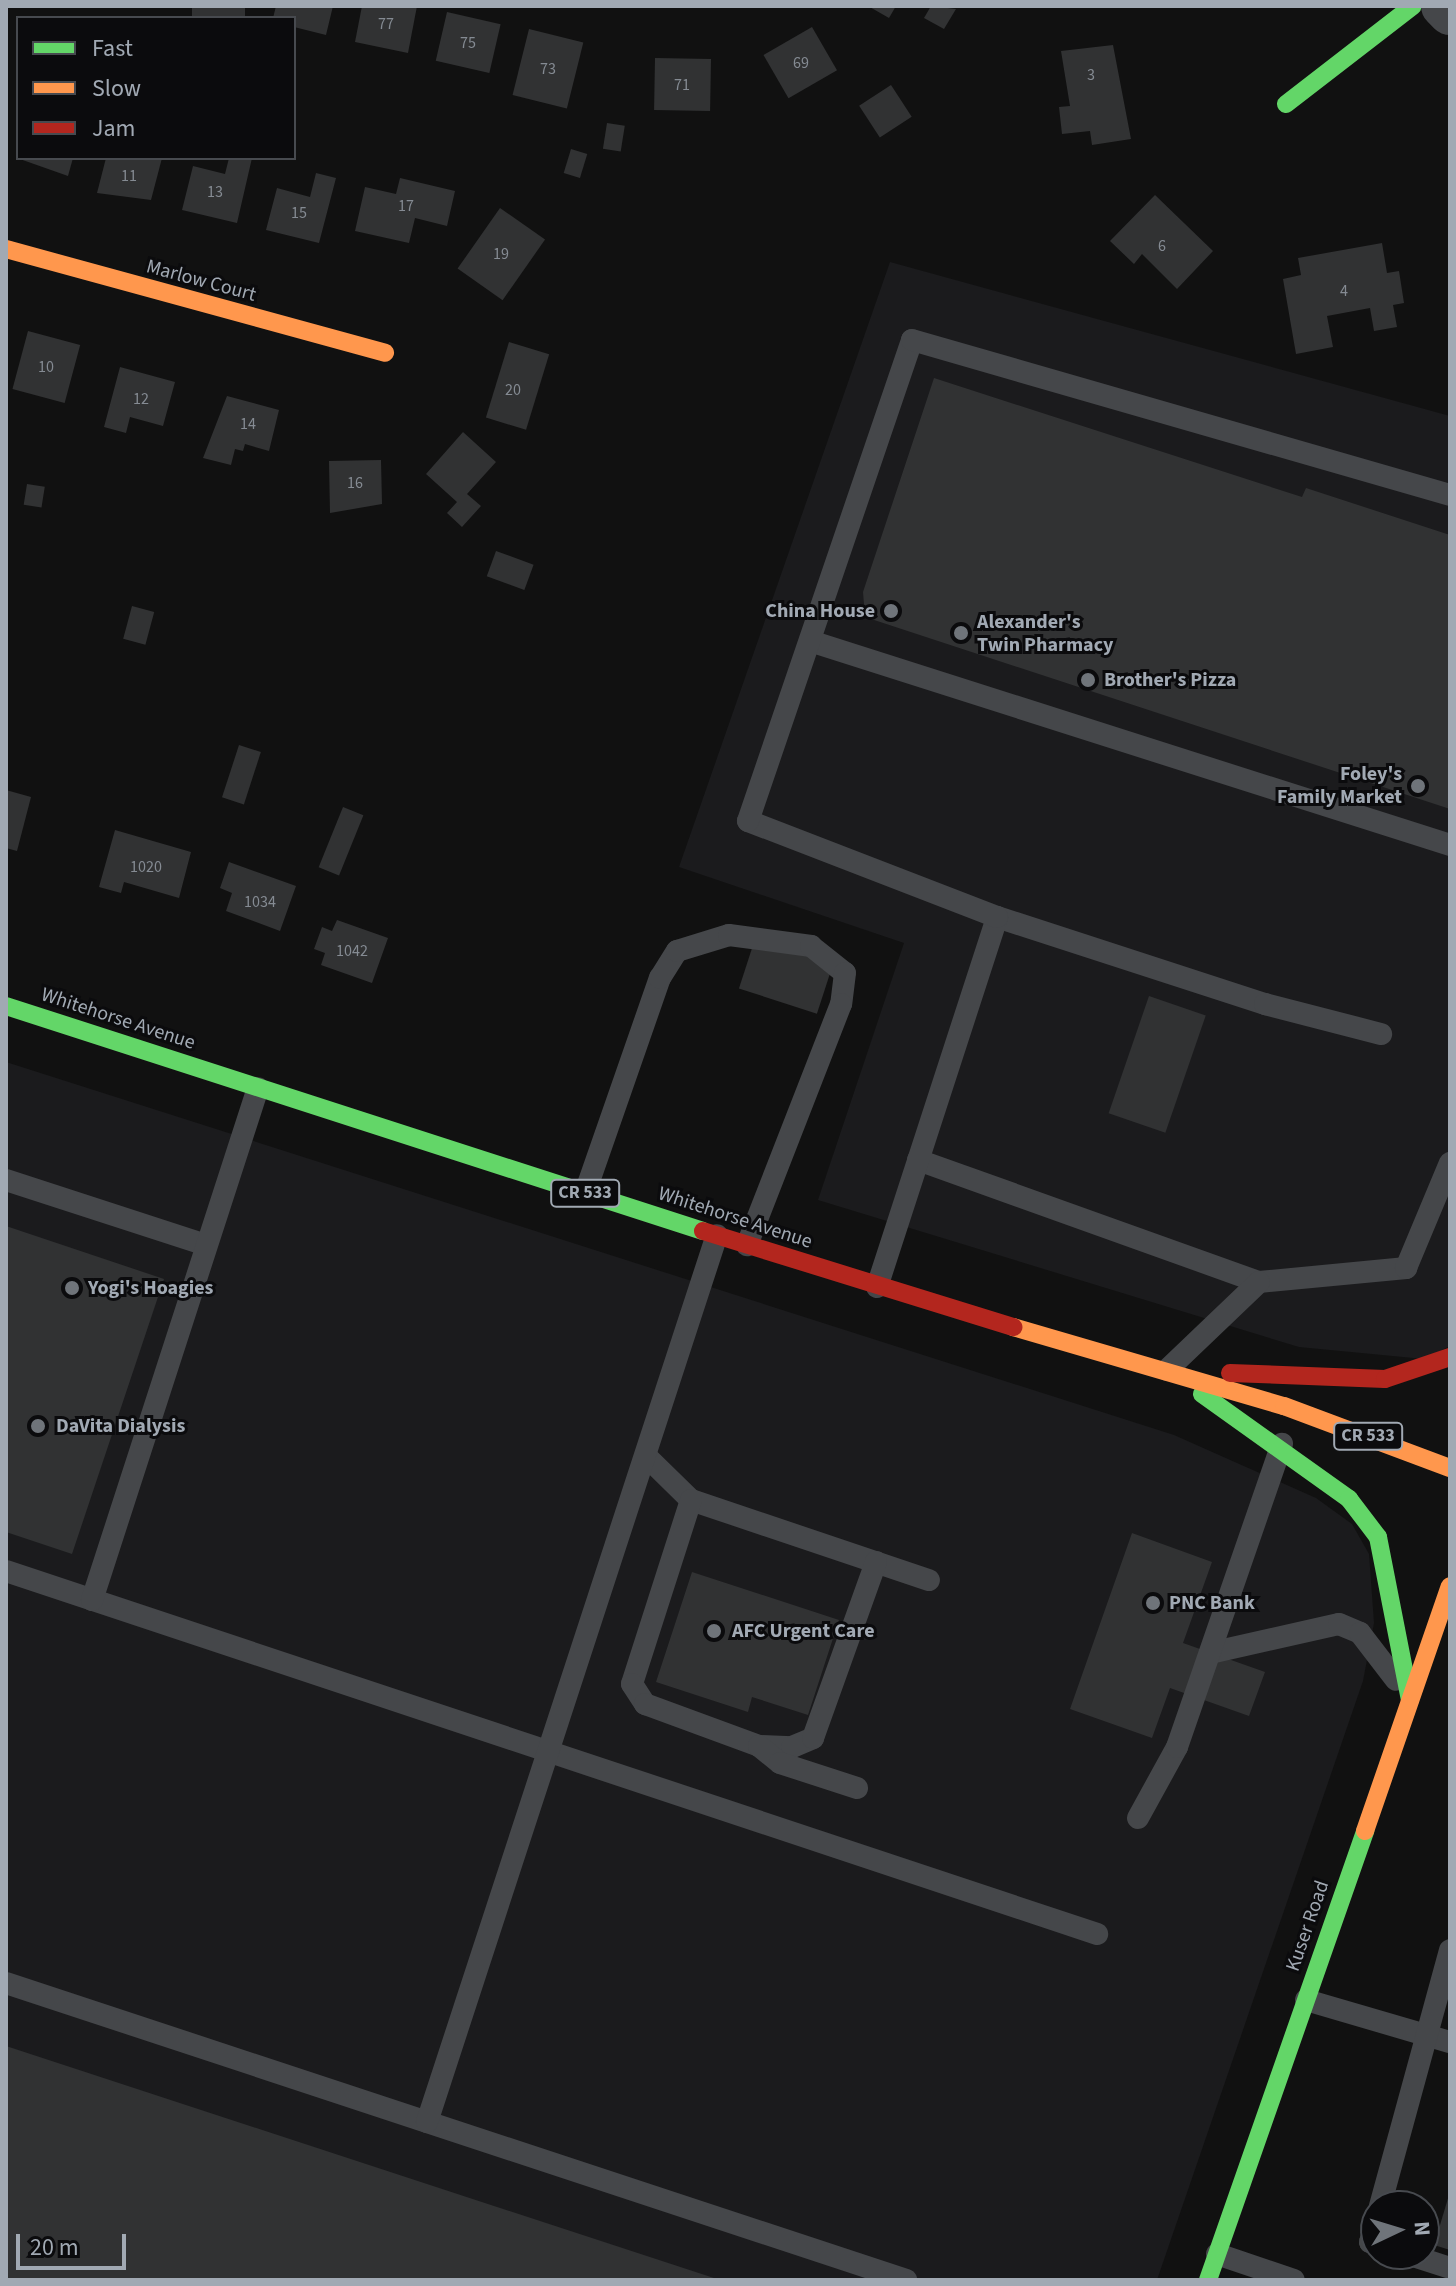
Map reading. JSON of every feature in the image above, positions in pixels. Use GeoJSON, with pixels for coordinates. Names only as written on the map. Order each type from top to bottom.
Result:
{"type":"FeatureCollection","features":[{"type":"Feature","properties":{"kind":"main road"},"geometry":{"type":"LineString","coordinates":[[1286,104],[1413,6]]}},
{"type":"Feature","properties":{"kind":"main road","name":"Marlow Court"},"geometry":{"type":"LineString","coordinates":[[6,249],[385,353]]}},
{"type":"Feature","properties":{"kind":"main road","name":"Whitehorse Avenue"},"geometry":{"type":"LineString","coordinates":[[6,1006],[877,1287],[1284,1406],[1450,1468]]}},
{"type":"Feature","properties":{"kind":"main road"},"geometry":{"type":"LineString","coordinates":[[1167,1370],[1385,1379],[1450,1357]]}},
{"type":"Feature","properties":{"kind":"main road"},"geometry":{"type":"LineString","coordinates":[[1167,1370],[1282,1448],[1349,1499],[1378,1537],[1410,1700]]}},
{"type":"Feature","properties":{"kind":"main road","name":"Kuser Road"},"geometry":{"type":"LineString","coordinates":[[1208,2280],[1450,1586]]}},
{"type":"Feature","properties":{"kind":"street"},"geometry":{"type":"LineString","coordinates":[[1443,6],[1450,13]]}},
{"type":"Feature","properties":{"kind":"lane"},"geometry":{"type":"LineString","coordinates":[[1381,1034],[1265,1004],[997,917],[748,821],[912,340],[1450,495]]}},
{"type":"Feature","properties":{"kind":"lane"},"geometry":{"type":"LineString","coordinates":[[810,641],[1450,845]]}},
{"type":"Feature","properties":{"kind":"lane"},"geometry":{"type":"LineString","coordinates":[[877,1287],[997,917]]}},
{"type":"Feature","properties":{"kind":"lane"},"geometry":{"type":"LineString","coordinates":[[585,1193],[660,978],[677,951],[729,935],[811,946],[845,973],[841,1004],[747,1245]]}},
{"type":"Feature","properties":{"kind":"lane"},"geometry":{"type":"LineString","coordinates":[[92,1600],[258,1088]]}},
{"type":"Feature","properties":{"kind":"lane"},"geometry":{"type":"LineString","coordinates":[[918,1160],[1259,1282],[1406,1268],[1450,1163]]}},
{"type":"Feature","properties":{"kind":"lane"},"geometry":{"type":"LineString","coordinates":[[6,1180],[206,1245]]}},
{"type":"Feature","properties":{"kind":"lane"},"geometry":{"type":"LineString","coordinates":[[427,2122],[717,1235]]}},
{"type":"Feature","properties":{"kind":"lane"},"geometry":{"type":"LineString","coordinates":[[1167,1370],[1259,1282]]}},
{"type":"Feature","properties":{"kind":"lane"},"geometry":{"type":"LineString","coordinates":[[1138,1818],[1161,1784],[1210,1653],[1282,1448],[1284,1406]]}},
{"type":"Feature","properties":{"kind":"lane"},"geometry":{"type":"LineString","coordinates":[[646,1456],[691,1500],[929,1580]]}},
{"type":"Feature","properties":{"kind":"lane"},"geometry":{"type":"LineString","coordinates":[[691,1500],[632,1684],[645,1704],[759,1746],[792,1747],[813,1738],[827,1716],[876,1562]]}},
{"type":"Feature","properties":{"kind":"lane"},"geometry":{"type":"LineString","coordinates":[[6,1571],[1097,1934]]}},
{"type":"Feature","properties":{"kind":"lane"},"geometry":{"type":"LineString","coordinates":[[1210,1653],[1339,1624],[1373,1647],[1410,1700]]}},
{"type":"Feature","properties":{"kind":"lane"},"geometry":{"type":"LineString","coordinates":[[759,1746],[780,1763],[857,1788]]}},
{"type":"Feature","properties":{"kind":"lane"},"geometry":{"type":"LineString","coordinates":[[1384,2190],[1450,1950]]}},
{"type":"Feature","properties":{"kind":"lane"},"geometry":{"type":"LineString","coordinates":[[6,1983],[906,2280]]}},
{"type":"Feature","properties":{"kind":"lane"},"geometry":{"type":"LineString","coordinates":[[1306,2000],[1450,2042]]}},
{"type":"Feature","properties":{"kind":"lane"},"geometry":{"type":"LineString","coordinates":[[1217,2254],[1294,2280]]}},
{"type":"Feature","properties":{"kind":"shaded area"},"geometry":{"type":"Polygon","coordinates":[[[890,262],[1450,416],[1450,1346],[1424,1359],[1299,1347],[818,1200],[904,943],[679,867],[890,262]]]}},
{"type":"Feature","properties":{"kind":"shaded area"},"geometry":{"type":"Polygon","coordinates":[[[6,1062],[1174,1435],[1316,1498],[1352,1524],[1369,1554],[1374,1623],[1363,1681],[1157,2280],[6,2280],[6,1062]]]}},
{"type":"Feature","properties":{"kind":"building"},"geometry":{"type":"Polygon","coordinates":[[[192,6],[245,6],[245,16],[192,16],[192,6]]]}},
{"type":"Feature","properties":{"kind":"building"},"geometry":{"type":"Polygon","coordinates":[[[276,6],[333,6],[326,35],[296,28],[296,16],[274,16],[276,6]]]}},
{"type":"Feature","properties":{"kind":"building"},"geometry":{"type":"Polygon","coordinates":[[[362,6],[417,6],[408,53],[355,42],[362,6]]]}},
{"type":"Feature","properties":{"kind":"building"},"geometry":{"type":"Polygon","coordinates":[[[868,6],[896,6],[889,18],[868,6]]]}},
{"type":"Feature","properties":{"kind":"building"},"geometry":{"type":"Polygon","coordinates":[[[931,6],[956,9],[944,29],[924,18],[931,6]]]}},
{"type":"Feature","properties":{"kind":"building"},"geometry":{"type":"Polygon","coordinates":[[[447,12],[501,24],[489,73],[436,61],[447,12]]]}},
{"type":"Feature","properties":{"kind":"building"},"geometry":{"type":"Polygon","coordinates":[[[812,27],[837,70],[789,98],[764,55],[812,27]]]}},
{"type":"Feature","properties":{"kind":"building"},"geometry":{"type":"Polygon","coordinates":[[[529,29],[583,43],[567,109],[513,95],[529,29]]]}},
{"type":"Feature","properties":{"kind":"building"},"geometry":{"type":"Polygon","coordinates":[[[1113,45],[1131,139],[1092,145],[1090,131],[1062,134],[1059,107],[1070,106],[1061,51],[1113,45]]]}},
{"type":"Feature","properties":{"kind":"building"},"geometry":{"type":"Polygon","coordinates":[[[655,58],[711,59],[710,111],[654,110],[655,58]]]}},
{"type":"Feature","properties":{"kind":"building"},"geometry":{"type":"Polygon","coordinates":[[[891,85],[912,117],[880,138],[859,106],[891,85]]]}},
{"type":"Feature","properties":{"kind":"building"},"geometry":{"type":"Polygon","coordinates":[[[607,123],[625,126],[621,151],[603,149],[607,123]]]}},
{"type":"Feature","properties":{"kind":"building"},"geometry":{"type":"Polygon","coordinates":[[[571,149],[587,154],[580,178],[564,173],[571,149]]]}},
{"type":"Feature","properties":{"kind":"building"},"geometry":{"type":"Polygon","coordinates":[[[23,160],[72,160],[68,176],[23,160]]]}},
{"type":"Feature","properties":{"kind":"building"},"geometry":{"type":"Polygon","coordinates":[[[105,160],[161,160],[151,200],[97,193],[105,160]]]}},
{"type":"Feature","properties":{"kind":"building"},"geometry":{"type":"Polygon","coordinates":[[[228,160],[252,160],[237,223],[182,210],[193,166],[225,174],[228,160]]]}},
{"type":"Feature","properties":{"kind":"building"},"geometry":{"type":"Polygon","coordinates":[[[316,173],[336,178],[319,243],[266,230],[277,188],[310,197],[316,173]]]}},
{"type":"Feature","properties":{"kind":"building"},"geometry":{"type":"Polygon","coordinates":[[[400,178],[455,191],[447,226],[415,218],[409,243],[355,231],[365,187],[396,194],[400,178]]]}},
{"type":"Feature","properties":{"kind":"building"},"geometry":{"type":"Polygon","coordinates":[[[1155,195],[1213,251],[1177,289],[1142,254],[1134,264],[1110,241],[1155,195]]]}},
{"type":"Feature","properties":{"kind":"building"},"geometry":{"type":"Polygon","coordinates":[[[500,208],[545,240],[503,300],[458,269],[500,208]]]}},
{"type":"Feature","properties":{"kind":"building"},"geometry":{"type":"Polygon","coordinates":[[[1382,243],[1387,273],[1399,271],[1404,303],[1393,305],[1397,327],[1374,331],[1370,308],[1327,316],[1333,347],[1296,354],[1283,279],[1301,275],[1298,258],[1382,243]]]}},
{"type":"Feature","properties":{"kind":"building"},"geometry":{"type":"Polygon","coordinates":[[[28,331],[80,345],[65,403],[12,389],[28,331]]]}},
{"type":"Feature","properties":{"kind":"building"},"geometry":{"type":"Polygon","coordinates":[[[509,342],[549,354],[526,430],[486,418],[509,342]]]}},
{"type":"Feature","properties":{"kind":"building"},"geometry":{"type":"Polygon","coordinates":[[[120,367],[175,382],[163,426],[130,417],[126,433],[104,427],[120,367]]]}},
{"type":"Feature","properties":{"kind":"building"},"geometry":{"type":"Polygon","coordinates":[[[934,378],[1302,497],[1306,488],[1450,535],[1450,809],[865,617],[863,592],[934,378]]]}},
{"type":"Feature","properties":{"kind":"building"},"geometry":{"type":"Polygon","coordinates":[[[227,396],[279,410],[269,451],[245,444],[243,451],[235,449],[231,465],[203,458],[227,396]]]}},
{"type":"Feature","properties":{"kind":"building"},"geometry":{"type":"Polygon","coordinates":[[[463,432],[496,462],[467,494],[481,506],[462,527],[447,513],[457,502],[426,474],[463,432]]]}},
{"type":"Feature","properties":{"kind":"building"},"geometry":{"type":"Polygon","coordinates":[[[381,460],[382,504],[330,513],[329,461],[381,460]]]}},
{"type":"Feature","properties":{"kind":"building"},"geometry":{"type":"Polygon","coordinates":[[[27,484],[45,487],[41,508],[24,505],[27,484]]]}},
{"type":"Feature","properties":{"kind":"building"},"geometry":{"type":"Polygon","coordinates":[[[496,551],[534,565],[524,590],[487,576],[496,551]]]}},
{"type":"Feature","properties":{"kind":"building"},"geometry":{"type":"Polygon","coordinates":[[[132,606],[154,612],[145,645],[123,639],[132,606]]]}},
{"type":"Feature","properties":{"kind":"building"},"geometry":{"type":"Polygon","coordinates":[[[239,745],[261,752],[244,804],[222,797],[239,745]]]}},
{"type":"Feature","properties":{"kind":"building"},"geometry":{"type":"Polygon","coordinates":[[[6,790],[31,797],[17,851],[6,848],[6,790]]]}},
{"type":"Feature","properties":{"kind":"building"},"geometry":{"type":"Polygon","coordinates":[[[343,807],[363,815],[339,876],[319,867],[343,807]]]}},
{"type":"Feature","properties":{"kind":"building"},"geometry":{"type":"Polygon","coordinates":[[[115,830],[191,852],[179,898],[124,882],[121,893],[99,887],[115,830]]]}},
{"type":"Feature","properties":{"kind":"building"},"geometry":{"type":"Polygon","coordinates":[[[229,862],[296,886],[280,931],[226,911],[232,893],[220,888],[229,862]]]}},
{"type":"Feature","properties":{"kind":"building"},"geometry":{"type":"Polygon","coordinates":[[[337,920],[388,938],[372,983],[321,965],[325,953],[314,949],[322,927],[332,931],[337,920]]]}},
{"type":"Feature","properties":{"kind":"building"},"geometry":{"type":"Polygon","coordinates":[[[755,939],[833,964],[817,1014],[739,988],[755,939]]]}},
{"type":"Feature","properties":{"kind":"building"},"geometry":{"type":"Polygon","coordinates":[[[1149,996],[1206,1016],[1165,1133],[1109,1113],[1149,996]]]}},
{"type":"Feature","properties":{"kind":"building"},"geometry":{"type":"Polygon","coordinates":[[[6,1226],[164,1279],[72,1554],[6,1532],[6,1226]]]}},
{"type":"Feature","properties":{"kind":"building","name":"PNC Bank"},"geometry":{"type":"Polygon","coordinates":[[[1132,1533],[1212,1562],[1183,1643],[1265,1672],[1249,1716],[1170,1688],[1152,1738],[1070,1709],[1132,1533]]]}},
{"type":"Feature","properties":{"kind":"building"},"geometry":{"type":"Polygon","coordinates":[[[692,1572],[839,1620],[808,1715],[752,1697],[748,1712],[656,1682],[692,1572]]]}},
{"type":"Feature","properties":{"kind":"building"},"geometry":{"type":"Polygon","coordinates":[[[6,2046],[717,2279],[717,2280],[6,2280],[6,2046]]]}},
{"type":"Feature","properties":{"kind":"building"},"geometry":{"type":"Polygon","coordinates":[[[1450,2195],[1450,2250],[1440,2247],[1440,2225],[1450,2195]]]}},
{"type":"Feature","properties":{"kind":"traffic: fast"},"geometry":{"type":"LineString","coordinates":[[1286,104],[1413,6]]}},
{"type":"Feature","properties":{"kind":"traffic: fast"},"geometry":{"type":"LineString","coordinates":[[6,1006],[703,1231]]}},
{"type":"Feature","properties":{"kind":"traffic: fast"},"geometry":{"type":"LineString","coordinates":[[1202,1394],[1349,1499],[1378,1537],[1410,1700]]}},
{"type":"Feature","properties":{"kind":"traffic: fast"},"geometry":{"type":"LineString","coordinates":[[1208,2280],[1365,1831]]}},
{"type":"Feature","properties":{"kind":"traffic: slow"},"geometry":{"type":"LineString","coordinates":[[6,249],[385,353]]}},
{"type":"Feature","properties":{"kind":"traffic: slow"},"geometry":{"type":"LineString","coordinates":[[1013,1327],[1284,1406],[1450,1468]]}},
{"type":"Feature","properties":{"kind":"traffic: slow"},"geometry":{"type":"LineString","coordinates":[[1365,1831],[1450,1586]]}},
{"type":"Feature","properties":{"kind":"traffic: jam"},"geometry":{"type":"LineString","coordinates":[[703,1231],[1013,1327]]}},
{"type":"Feature","properties":{"kind":"traffic: jam"},"geometry":{"type":"LineString","coordinates":[[1230,1373],[1385,1379],[1450,1357]]}},
{"type":"Feature","properties":{"kind":"place","name":"China House"},"geometry":{"type":"Point","coordinates":[891,611]}},
{"type":"Feature","properties":{"kind":"place","name":"Alexander's Twin Pharmacy"},"geometry":{"type":"Point","coordinates":[961,633]}},
{"type":"Feature","properties":{"kind":"place","name":"Brother's Pizza"},"geometry":{"type":"Point","coordinates":[1088,680]}},
{"type":"Feature","properties":{"kind":"place","name":"Foley's Family Market"},"geometry":{"type":"Point","coordinates":[1418,786]}},
{"type":"Feature","properties":{"kind":"place","name":"Yogi's Hoagies"},"geometry":{"type":"Point","coordinates":[72,1288]}},
{"type":"Feature","properties":{"kind":"place","name":"DaVita Dialysis"},"geometry":{"type":"Point","coordinates":[38,1426]}},
{"type":"Feature","properties":{"kind":"place","name":"PNC Bank"},"geometry":{"type":"Point","coordinates":[1153,1603]}},
{"type":"Feature","properties":{"kind":"place","name":"AFC Urgent Care"},"geometry":{"type":"Point","coordinates":[714,1631]}}]}
